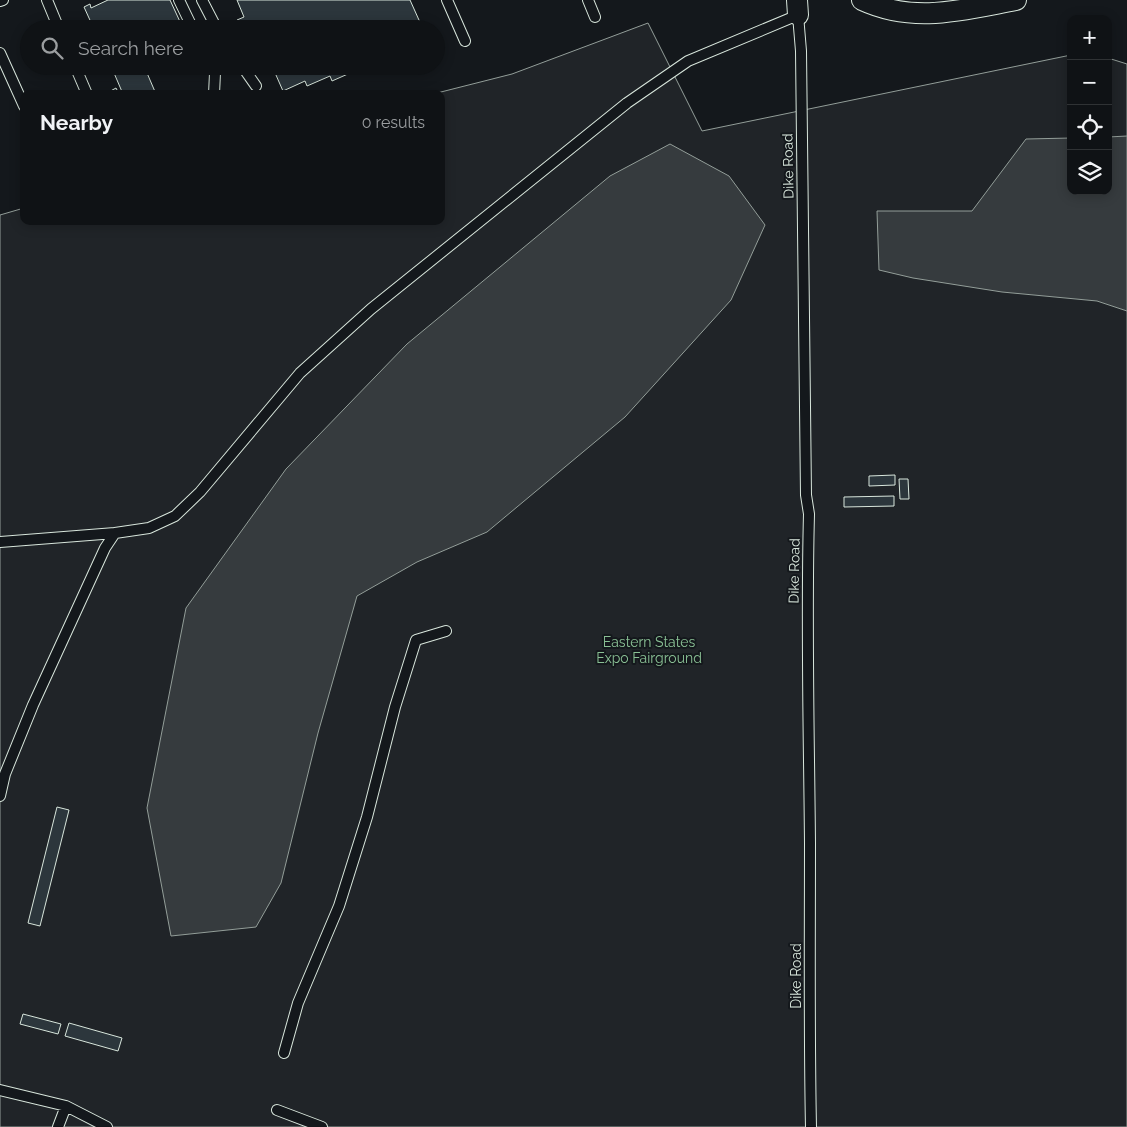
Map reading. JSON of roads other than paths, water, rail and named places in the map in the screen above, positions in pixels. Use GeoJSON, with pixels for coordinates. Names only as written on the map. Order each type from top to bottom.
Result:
{"type":"FeatureCollection","features":[{"type":"Feature","properties":{"kind":"street"},"geometry":{"type":"LineString","coordinates":[[862,0],[893,12],[914,14],[956,11],[1016,0]]}},
{"type":"Feature","properties":{"kind":"lane"},"geometry":{"type":"LineString","coordinates":[[46,0],[55,20]]}},
{"type":"Feature","properties":{"kind":"lane"},"geometry":{"type":"LineString","coordinates":[[179,0],[189,20]]}},
{"type":"Feature","properties":{"kind":"lane"},"geometry":{"type":"LineString","coordinates":[[202,0],[212,20]]}},
{"type":"Feature","properties":{"kind":"lane"},"geometry":{"type":"LineString","coordinates":[[447,0],[465,42]]}},
{"type":"Feature","properties":{"kind":"lane"},"geometry":{"type":"LineString","coordinates":[[588,0],[595,17]]}},
{"type":"Feature","properties":{"kind":"lane"},"geometry":{"type":"LineString","coordinates":[[0,542],[115,533],[149,528],[175,516],[200,492],[300,373],[371,309],[627,103],[688,61],[798,8]]}},
{"type":"Feature","properties":{"kind":"lane","name":"Dike Road"},"geometry":{"type":"LineString","coordinates":[[798,8],[801,51],[806,495],[809,514],[806,628],[809,729],[811,1127]]}},
{"type":"Feature","properties":{"kind":"lane"},"geometry":{"type":"LineString","coordinates":[[0,52],[20,97]]}},
{"type":"Feature","properties":{"kind":"lane"},"geometry":{"type":"LineString","coordinates":[[79,75],[85,90]]}},
{"type":"Feature","properties":{"kind":"lane"},"geometry":{"type":"LineString","coordinates":[[214,90],[215,75]]}},
{"type":"Feature","properties":{"kind":"lane"},"geometry":{"type":"LineString","coordinates":[[248,75],[256,86]]}},
{"type":"Feature","properties":{"kind":"lane"},"geometry":{"type":"LineString","coordinates":[[0,796],[6,774],[50,665],[105,548],[115,533]]}},
{"type":"Feature","properties":{"kind":"lane"},"geometry":{"type":"LineString","coordinates":[[284,1053],[298,1003],[339,906],[367,817],[395,707],[416,640],[446,631]]}},
{"type":"Feature","properties":{"kind":"lane"},"geometry":{"type":"LineString","coordinates":[[0,1090],[66,1106],[107,1127]]}},
{"type":"Feature","properties":{"kind":"lane"},"geometry":{"type":"LineString","coordinates":[[58,1127],[66,1106]]}},
{"type":"Feature","properties":{"kind":"lane"},"geometry":{"type":"LineString","coordinates":[[277,1110],[322,1127]]}},
{"type":"Feature","properties":{"kind":"park label","name":"Eastern States Expo Fairground"},"geometry":{"type":"Point","coordinates":[649,650]}}]}
